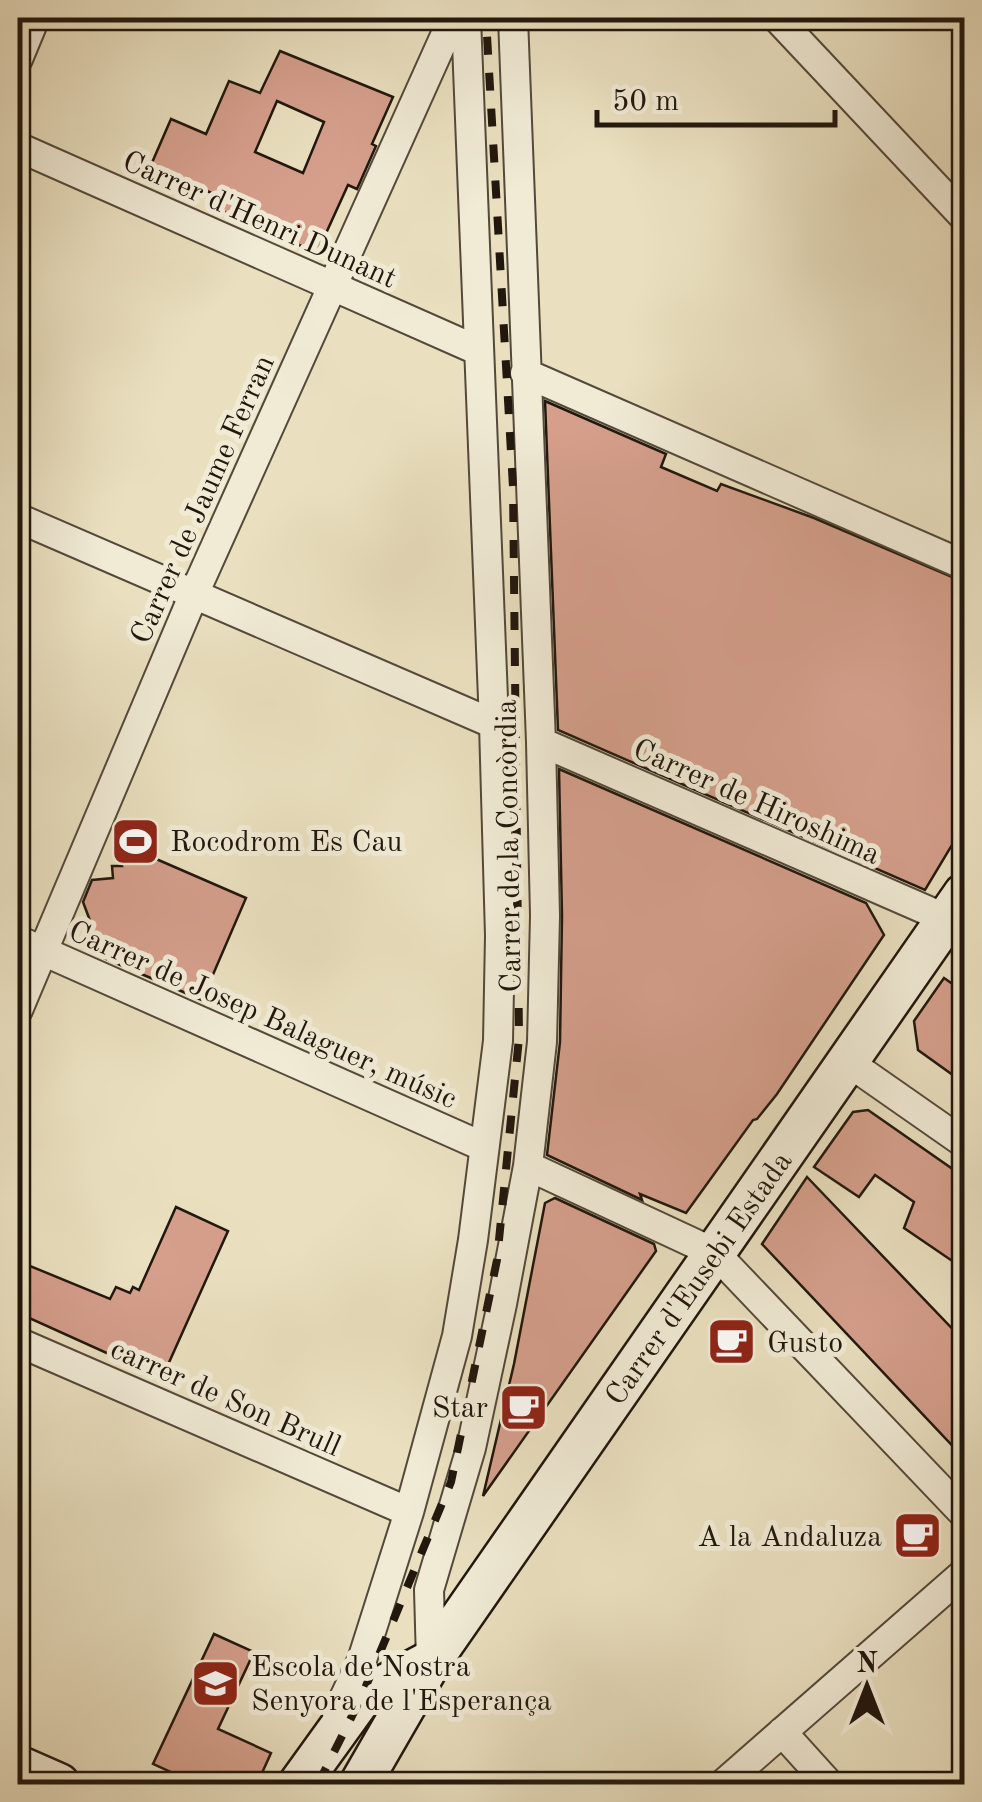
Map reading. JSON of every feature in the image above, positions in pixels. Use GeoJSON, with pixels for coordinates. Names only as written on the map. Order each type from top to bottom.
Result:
{"type":"FeatureCollection","features":[{"type":"Feature","properties":{"kind":"main road","name":"Carrer d'Eusebi Estada"},"geometry":{"type":"LineString","coordinates":[[360,1784],[431,1661],[956,907]]}},
{"type":"Feature","properties":{"kind":"main road","name":"Carrer d'Eusebi Estada"},"geometry":{"type":"LineString","coordinates":[[308,1771],[361,1698],[431,1661]]}},
{"type":"Feature","properties":{"kind":"main road"},"geometry":{"type":"LineString","coordinates":[[18,1766],[59,1784]]}},
{"type":"Feature","properties":{"kind":"street"},"geometry":{"type":"LineString","coordinates":[[18,58],[35,18]]}},
{"type":"Feature","properties":{"kind":"street","name":"Carrer de Jaume Ferran"},"geometry":{"type":"LineString","coordinates":[[18,1010],[29,946],[194,594],[453,18]]}},
{"type":"Feature","properties":{"kind":"street","name":"Carrer de la Concòrdia"},"geometry":{"type":"LineString","coordinates":[[409,1512],[457,1336],[498,1041],[500,936],[494,724],[466,18]]}},
{"type":"Feature","properties":{"kind":"street","name":"Carrer de la Concòrdia"},"geometry":{"type":"LineString","coordinates":[[431,1661],[429,1590],[470,1448],[528,1166],[542,1024],[545,916],[541,742],[512,18]]}},
{"type":"Feature","properties":{"kind":"street"},"geometry":{"type":"LineString","coordinates":[[777,18],[964,216]]}},
{"type":"Feature","properties":{"kind":"street","name":"Carrer d'Henri Dunant"},"geometry":{"type":"LineString","coordinates":[[18,147],[477,350]]}},
{"type":"Feature","properties":{"kind":"street"},"geometry":{"type":"LineString","coordinates":[[525,373],[964,566]]}},
{"type":"Feature","properties":{"kind":"street"},"geometry":{"type":"LineString","coordinates":[[18,518],[494,724]]}},
{"type":"Feature","properties":{"kind":"street","name":"Carrer de Hiroshima"},"geometry":{"type":"LineString","coordinates":[[541,742],[956,907]]}},
{"type":"Feature","properties":{"kind":"street","name":"Carrer de Josep Balaguer, músic"},"geometry":{"type":"LineString","coordinates":[[29,946],[484,1147]]}},
{"type":"Feature","properties":{"kind":"street"},"geometry":{"type":"LineString","coordinates":[[848,1062],[964,1143]]}},
{"type":"Feature","properties":{"kind":"street"},"geometry":{"type":"LineString","coordinates":[[528,1166],[715,1252],[964,1514]]}},
{"type":"Feature","properties":{"kind":"street","name":"carrer de Son Brull"},"geometry":{"type":"LineString","coordinates":[[18,1342],[409,1512]]}},
{"type":"Feature","properties":{"kind":"street","name":"Carrer d'Eusebi Estada"},"geometry":{"type":"LineString","coordinates":[[308,1771],[362,1660],[409,1512]]}},
{"type":"Feature","properties":{"kind":"street"},"geometry":{"type":"LineString","coordinates":[[723,1784],[964,1574]]}},
{"type":"Feature","properties":{"kind":"street"},"geometry":{"type":"LineString","coordinates":[[782,1732],[829,1784]]}},
{"type":"Feature","properties":{"kind":"building"},"geometry":{"type":"Polygon","coordinates":[[[280,51],[393,97],[357,189],[348,185],[317,253],[216,208],[220,197],[151,165],[171,119],[206,134],[229,81],[260,93],[280,51]],[[277,101],[255,152],[303,173],[324,122],[277,101]]]}},
{"type":"Feature","properties":{"kind":"building"},"geometry":{"type":"Polygon","coordinates":[[[545,401],[666,454],[661,467],[717,491],[721,484],[814,518],[964,582],[964,825],[925,890],[558,730],[545,401]]]}},
{"type":"Feature","properties":{"kind":"building"},"geometry":{"type":"Polygon","coordinates":[[[559,769],[866,903],[884,935],[777,1094],[753,1120],[686,1213],[640,1194],[642,1200],[547,1155],[560,1042],[559,769]]]}},
{"type":"Feature","properties":{"kind":"building"},"geometry":{"type":"Polygon","coordinates":[[[117,842],[246,898],[202,1000],[104,958],[83,902],[92,880],[113,878],[112,866],[122,866],[117,842]]]}},
{"type":"Feature","properties":{"kind":"building"},"geometry":{"type":"Polygon","coordinates":[[[944,978],[964,992],[964,1083],[918,1050],[914,1021],[944,978]]]}},
{"type":"Feature","properties":{"kind":"building"},"geometry":{"type":"Polygon","coordinates":[[[868,1110],[964,1177],[964,1269],[904,1228],[914,1202],[875,1175],[859,1197],[814,1167],[853,1112],[868,1110]]]}},
{"type":"Feature","properties":{"kind":"building"},"geometry":{"type":"Polygon","coordinates":[[[807,1177],[964,1341],[964,1458],[762,1244],[807,1177]]]}},
{"type":"Feature","properties":{"kind":"building"},"geometry":{"type":"Polygon","coordinates":[[[555,1198],[654,1244],[656,1251],[483,1496],[514,1364],[545,1203],[555,1198]]]}},
{"type":"Feature","properties":{"kind":"building"},"geometry":{"type":"Polygon","coordinates":[[[176,1207],[228,1231],[162,1378],[18,1313],[18,1261],[110,1299],[116,1287],[130,1293],[133,1287],[139,1290],[176,1207]]]}},
{"type":"Feature","properties":{"kind":"building","name":"Escola de Nostra Senyora de l'Esperança"},"geometry":{"type":"Polygon","coordinates":[[[214,1634],[254,1652],[218,1729],[271,1753],[257,1784],[197,1784],[153,1764],[214,1634]]]}},
{"type":"Feature","properties":{"kind":"railway"},"geometry":{"type":"LineString","coordinates":[[318,1784],[361,1698],[451,1482],[497,1260],[519,1038],[513,487],[486,18]]}},
{"type":"Feature","properties":{"kind":"place","name":"Rocodrom Es Cau"},"geometry":{"type":"Point","coordinates":[135,841]}},
{"type":"Feature","properties":{"kind":"place","name":"Gusto"},"geometry":{"type":"Point","coordinates":[732,1342]}},
{"type":"Feature","properties":{"kind":"place","name":"Star"},"geometry":{"type":"Point","coordinates":[523,1407]}},
{"type":"Feature","properties":{"kind":"place","name":"A la Andaluza"},"geometry":{"type":"Point","coordinates":[917,1536]}},
{"type":"Feature","properties":{"kind":"place","name":"Escola de Nostra Senyora de l'Esperança"},"geometry":{"type":"Point","coordinates":[216,1683]}}]}
